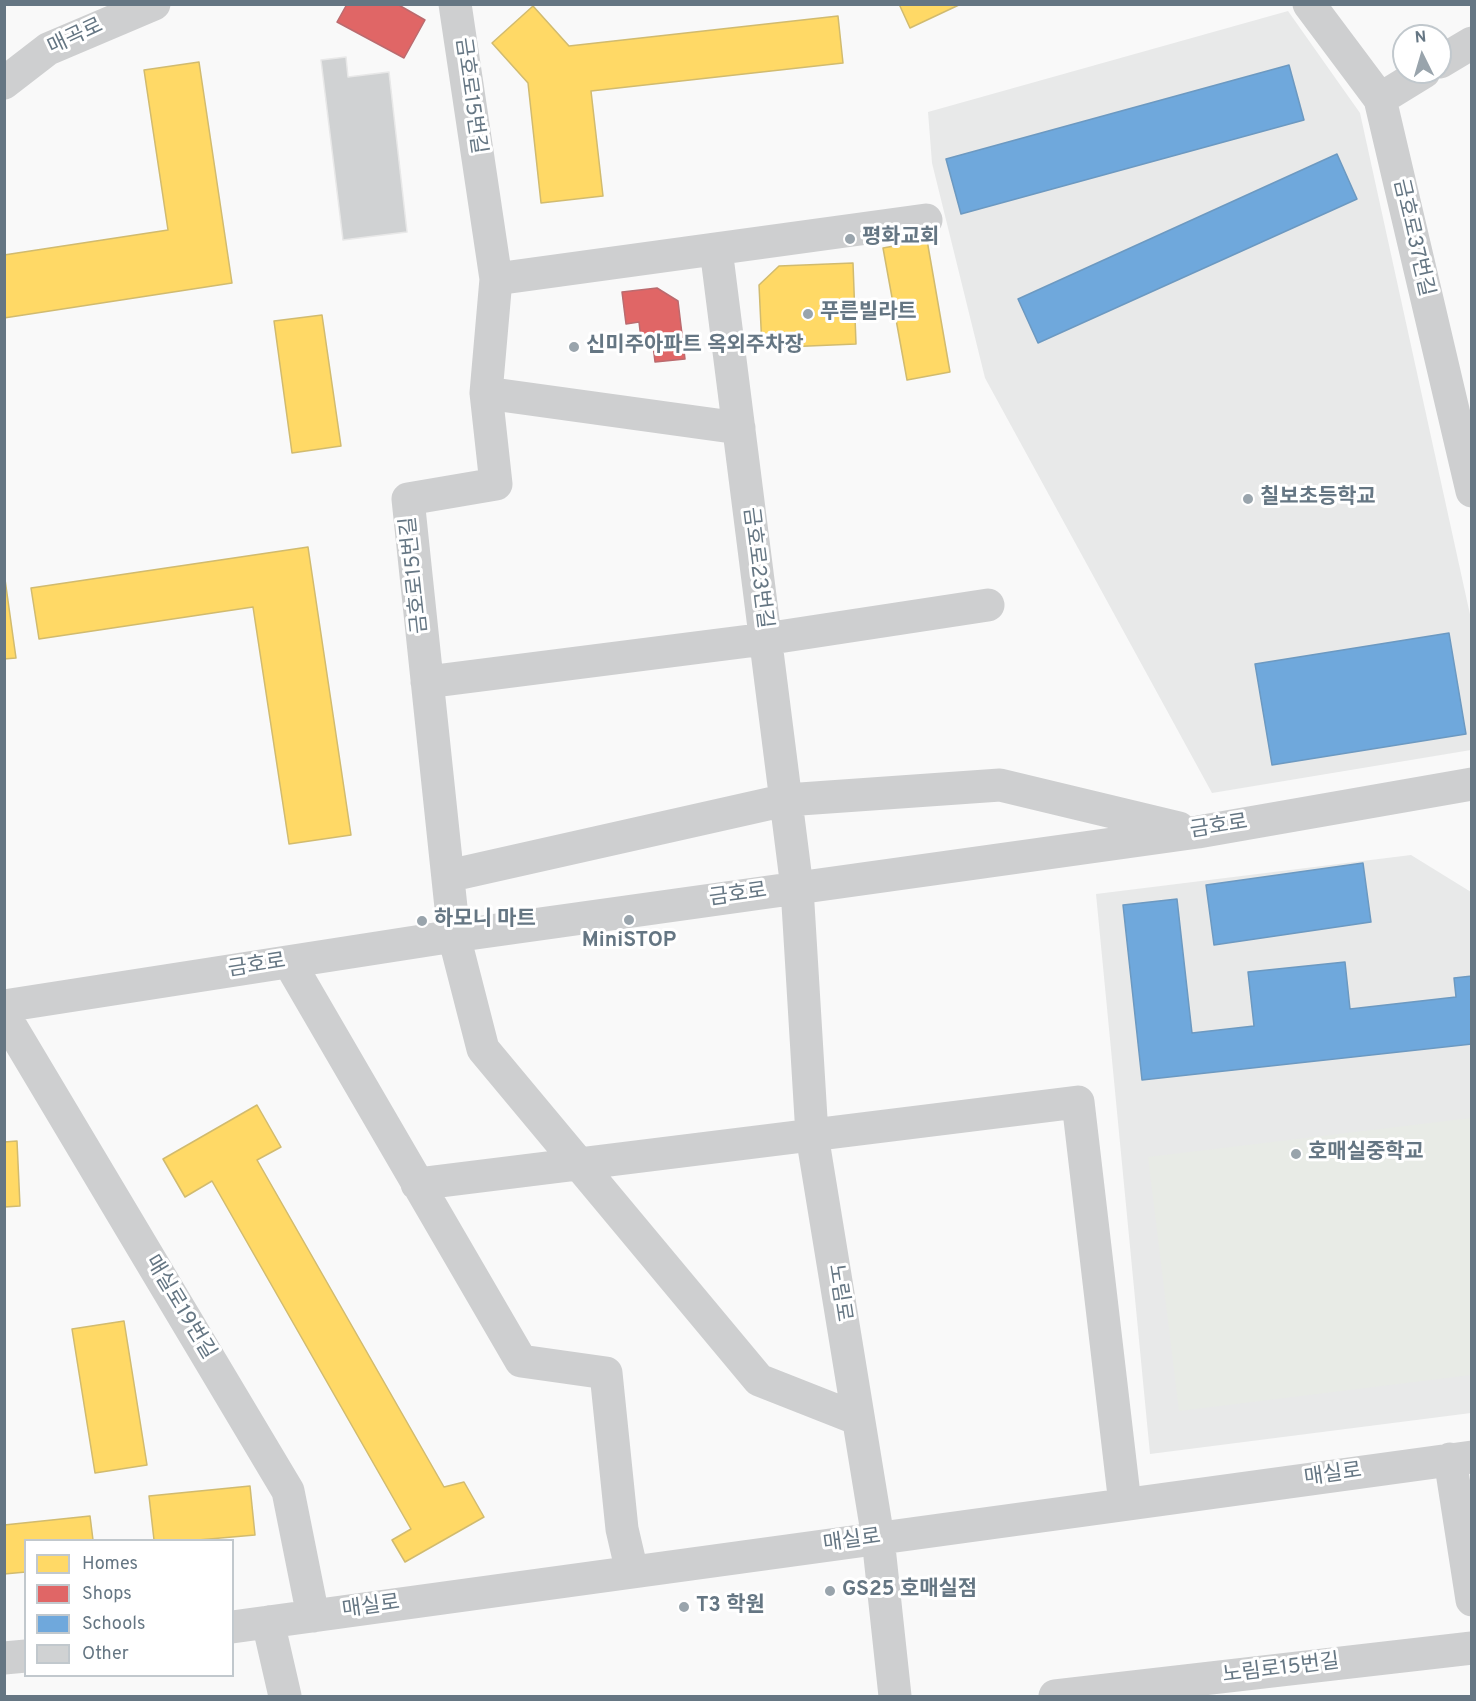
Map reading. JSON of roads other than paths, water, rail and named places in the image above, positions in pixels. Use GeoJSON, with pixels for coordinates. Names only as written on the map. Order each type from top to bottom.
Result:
{"type":"FeatureCollection","features":[{"type":"Feature","properties":{"kind":"street","name":"매곡로"},"geometry":{"type":"LineString","coordinates":[[4,83],[48,49],[154,4]]}},
{"type":"Feature","properties":{"kind":"street","name":"금호로15번길"},"geometry":{"type":"LineString","coordinates":[[455,4],[496,279],[486,393],[496,484],[408,499],[454,936],[483,1049],[759,1380],[858,1419]]}},
{"type":"Feature","properties":{"kind":"street","name":"금호로37번길"},"geometry":{"type":"LineString","coordinates":[[1310,4],[1380,99],[1472,491]]}},
{"type":"Feature","properties":{"kind":"street"},"geometry":{"type":"LineString","coordinates":[[1452,55],[1472,43]]}},
{"type":"Feature","properties":{"kind":"street"},"geometry":{"type":"LineString","coordinates":[[1380,99],[1404,84]]}},
{"type":"Feature","properties":{"kind":"street"},"geometry":{"type":"LineString","coordinates":[[496,279],[926,220]]}},
{"type":"Feature","properties":{"kind":"street","name":"금호로23번길"},"geometry":{"type":"LineString","coordinates":[[716,249],[797,888]]}},
{"type":"Feature","properties":{"kind":"street"},"geometry":{"type":"LineString","coordinates":[[486,393],[739,428]]}},
{"type":"Feature","properties":{"kind":"street"},"geometry":{"type":"LineString","coordinates":[[427,682],[765,639],[988,605]]}},
{"type":"Feature","properties":{"kind":"street","name":"금호로"},"geometry":{"type":"LineString","coordinates":[[4,1006],[454,936],[1198,832],[1472,784]]}},
{"type":"Feature","properties":{"kind":"street"},"geometry":{"type":"LineString","coordinates":[[448,876],[786,800],[1000,785],[1198,832]]}},
{"type":"Feature","properties":{"kind":"street","name":"노림로"},"geometry":{"type":"LineString","coordinates":[[797,888],[812,1135],[878,1539],[895,1696]]}},
{"type":"Feature","properties":{"kind":"street"},"geometry":{"type":"LineString","coordinates":[[289,962],[520,1361],[606,1373],[622,1529],[632,1572]]}},
{"type":"Feature","properties":{"kind":"street","name":"매실로19번길"},"geometry":{"type":"LineString","coordinates":[[4,1015],[288,1491],[313,1616]]}},
{"type":"Feature","properties":{"kind":"street"},"geometry":{"type":"LineString","coordinates":[[417,1184],[1078,1102],[1125,1504]]}},
{"type":"Feature","properties":{"kind":"street"},"geometry":{"type":"LineString","coordinates":[[1461,1458],[1472,1600]]}},
{"type":"Feature","properties":{"kind":"street","name":"매실로"},"geometry":{"type":"LineString","coordinates":[[234,1627],[1461,1458]]}},
{"type":"Feature","properties":{"kind":"street"},"geometry":{"type":"LineString","coordinates":[[268,1622],[285,1696]]}},
{"type":"Feature","properties":{"kind":"street","name":"노림로15번길"},"geometry":{"type":"LineString","coordinates":[[1055,1696],[1472,1648]]}},
{"type":"Feature","properties":{"kind":"street"},"geometry":{"type":"LineString","coordinates":[[4,1658],[24,1656]]}},
{"type":"Feature","properties":{"kind":"place","name":"평화교회"},"geometry":{"type":"Point","coordinates":[850,239]}},
{"type":"Feature","properties":{"kind":"place","name":"푸른빌라트"},"geometry":{"type":"Point","coordinates":[808,314]}},
{"type":"Feature","properties":{"kind":"place","name":"신미주아파트 옥외주차장"},"geometry":{"type":"Point","coordinates":[574,347]}},
{"type":"Feature","properties":{"kind":"place","name":"칠보초등학교"},"geometry":{"type":"Point","coordinates":[1248,499]}},
{"type":"Feature","properties":{"kind":"place","name":"MiniSTOP"},"geometry":{"type":"Point","coordinates":[629,920]}},
{"type":"Feature","properties":{"kind":"place","name":"하모니 마트"},"geometry":{"type":"Point","coordinates":[422,921]}},
{"type":"Feature","properties":{"kind":"place","name":"호매실중학교"},"geometry":{"type":"Point","coordinates":[1296,1154]}},
{"type":"Feature","properties":{"kind":"place","name":"GS25 호매실점"},"geometry":{"type":"Point","coordinates":[830,1591]}},
{"type":"Feature","properties":{"kind":"place","name":"T3 학원"},"geometry":{"type":"Point","coordinates":[684,1607]}}]}
